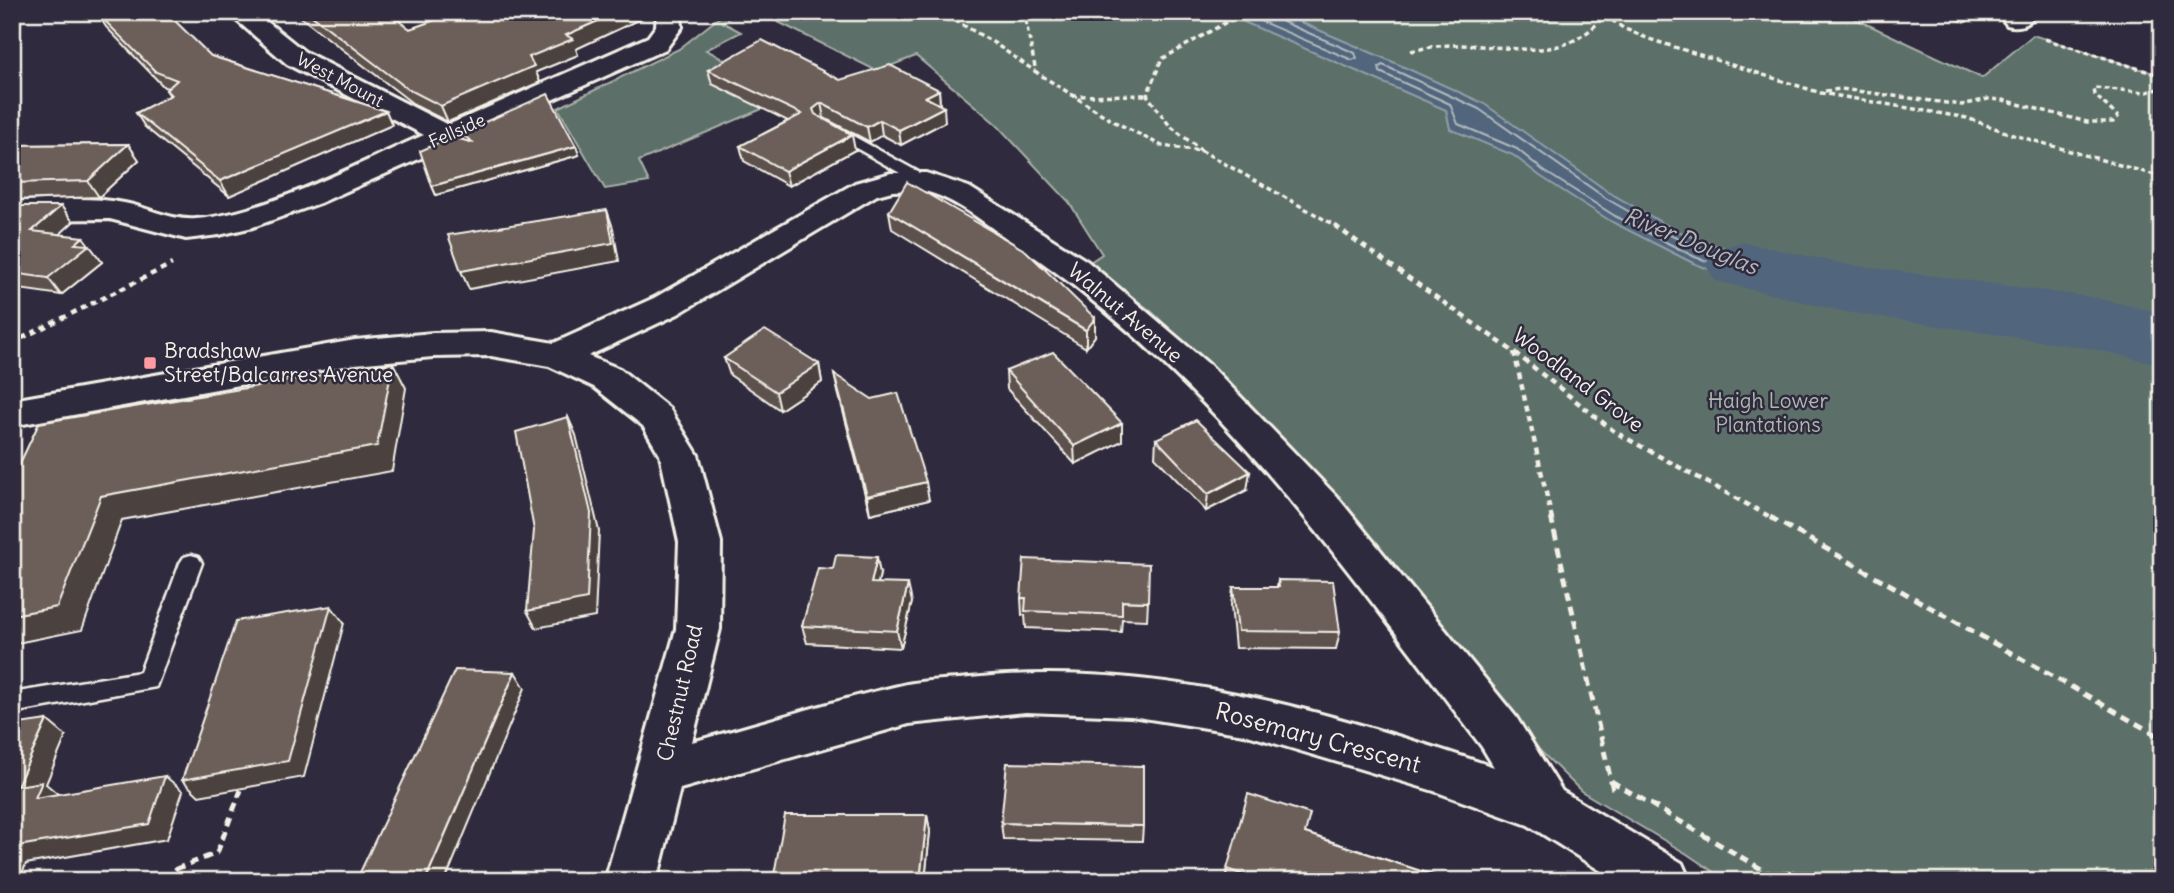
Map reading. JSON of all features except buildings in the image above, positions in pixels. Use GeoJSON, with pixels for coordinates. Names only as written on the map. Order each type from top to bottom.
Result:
{"type":"FeatureCollection","features":[{"type":"Feature","properties":{"kind":"street","name":"West Mount"},"geometry":{"type":"LineString","coordinates":[[239,12],[296,58],[448,135]]}},
{"type":"Feature","properties":{"kind":"street","name":"Fellside"},"geometry":{"type":"LineString","coordinates":[[12,211],[79,209],[124,212],[164,226],[192,230],[223,225],[284,206],[657,43],[668,27],[670,12]]}},
{"type":"Feature","properties":{"kind":"street","name":"Walnut Avenue"},"geometry":{"type":"LineString","coordinates":[[557,356],[666,306],[866,189],[891,182],[926,182],[958,193],[1075,268],[1199,376],[1324,509],[1499,732],[1544,807]]}},
{"type":"Feature","properties":{"kind":"street","name":"Chestnut Road"},"geometry":{"type":"LineString","coordinates":[[12,413],[355,352],[433,345],[491,344],[557,356],[607,378],[656,417],[678,455],[700,542],[698,629],[631,881]]}},
{"type":"Feature","properties":{"kind":"street","name":"Rosemary Crescent"},"geometry":{"type":"LineString","coordinates":[[661,772],[909,704],[1026,692],[1131,696],[1244,714],[1360,746],[1544,807],[1647,870]]}},
{"type":"Feature","properties":{"kind":"lane"},"geometry":{"type":"LineString","coordinates":[[825,124],[926,182]]}},
{"type":"Feature","properties":{"kind":"lane"},"geometry":{"type":"LineString","coordinates":[[12,703],[148,680],[191,562]]}},
{"type":"Feature","properties":{"kind":"path","name":"Woodland Grove"},"geometry":{"type":"LineString","coordinates":[[940,12],[991,41],[1071,96],[1113,121],[1162,146],[1202,151],[1337,227],[1514,352],[1615,432],[1905,591],[2162,738]]}},
{"type":"Feature","properties":{"kind":"path"},"geometry":{"type":"LineString","coordinates":[[1024,12],[1036,72]]}},
{"type":"Feature","properties":{"kind":"path"},"geometry":{"type":"LineString","coordinates":[[1202,151],[1174,131],[1154,109],[1147,95],[1162,59],[1244,12]]}},
{"type":"Feature","properties":{"kind":"path"},"geometry":{"type":"LineString","coordinates":[[1411,51],[1463,44],[1511,50],[1552,49],[1582,40],[1598,27],[1604,14],[1623,28],[1650,39],[1821,93],[1986,123],[2014,135],[2162,177]]}},
{"type":"Feature","properties":{"kind":"path"},"geometry":{"type":"LineString","coordinates":[[2020,16],[2033,35],[2162,76]]}},
{"type":"Feature","properties":{"kind":"path"},"geometry":{"type":"LineString","coordinates":[[1821,93],[1841,89],[1962,105],[1988,99],[2003,100],[2087,122],[2113,122],[2118,117],[2095,95],[2094,88],[2106,86],[2152,91],[2162,88]]}},
{"type":"Feature","properties":{"kind":"path"},"geometry":{"type":"LineString","coordinates":[[1071,96],[1147,95]]}},
{"type":"Feature","properties":{"kind":"path"},"geometry":{"type":"LineString","coordinates":[[12,343],[193,253],[223,225]]}},
{"type":"Feature","properties":{"kind":"path"},"geometry":{"type":"LineString","coordinates":[[1514,352],[1610,781],[1647,870]]}},
{"type":"Feature","properties":{"kind":"path"},"geometry":{"type":"LineString","coordinates":[[1610,781],[1782,881]]}},
{"type":"Feature","properties":{"kind":"path"},"geometry":{"type":"LineString","coordinates":[[165,881],[176,869],[217,853],[241,790]]}},
{"type":"Feature","properties":{"kind":"green space"},"geometry":{"type":"Polygon","coordinates":[[[726,12],[740,12],[722,22],[741,32],[706,50],[741,68],[762,109],[639,161],[649,182],[605,189],[558,108],[679,49],[726,12]]]}},
{"type":"Feature","properties":{"kind":"green space","name":"Haigh Lower Plantations"},"geometry":{"type":"Polygon","coordinates":[[[758,12],[1841,12],[1982,78],[2033,35],[2150,72],[2162,72],[2162,881],[1727,881],[1581,791],[1516,727],[1211,369],[1151,311],[1087,264],[1102,254],[1069,202],[996,124],[916,56],[877,71],[758,12]]]}},
{"type":"Feature","properties":{"kind":"water","name":"River Douglas"},"geometry":{"type":"Polygon","coordinates":[[[1221,12],[1277,12],[1393,62],[1483,103],[1610,193],[1675,230],[1711,244],[1774,262],[1839,273],[1870,296],[1848,305],[1734,279],[1693,263],[1612,222],[1540,176],[1513,155],[1450,129],[1446,110],[1221,12]]]}},
{"type":"Feature","properties":{"kind":"waterway","name":"River Douglas"},"geometry":{"type":"LineString","coordinates":[[1742,265],[1845,288],[2092,323],[2162,339]]}},
{"type":"Feature","properties":{"kind":"place","name":"Bradshaw Street/Balcarres Avenue"},"geometry":{"type":"Point","coordinates":[150,363]}}]}
